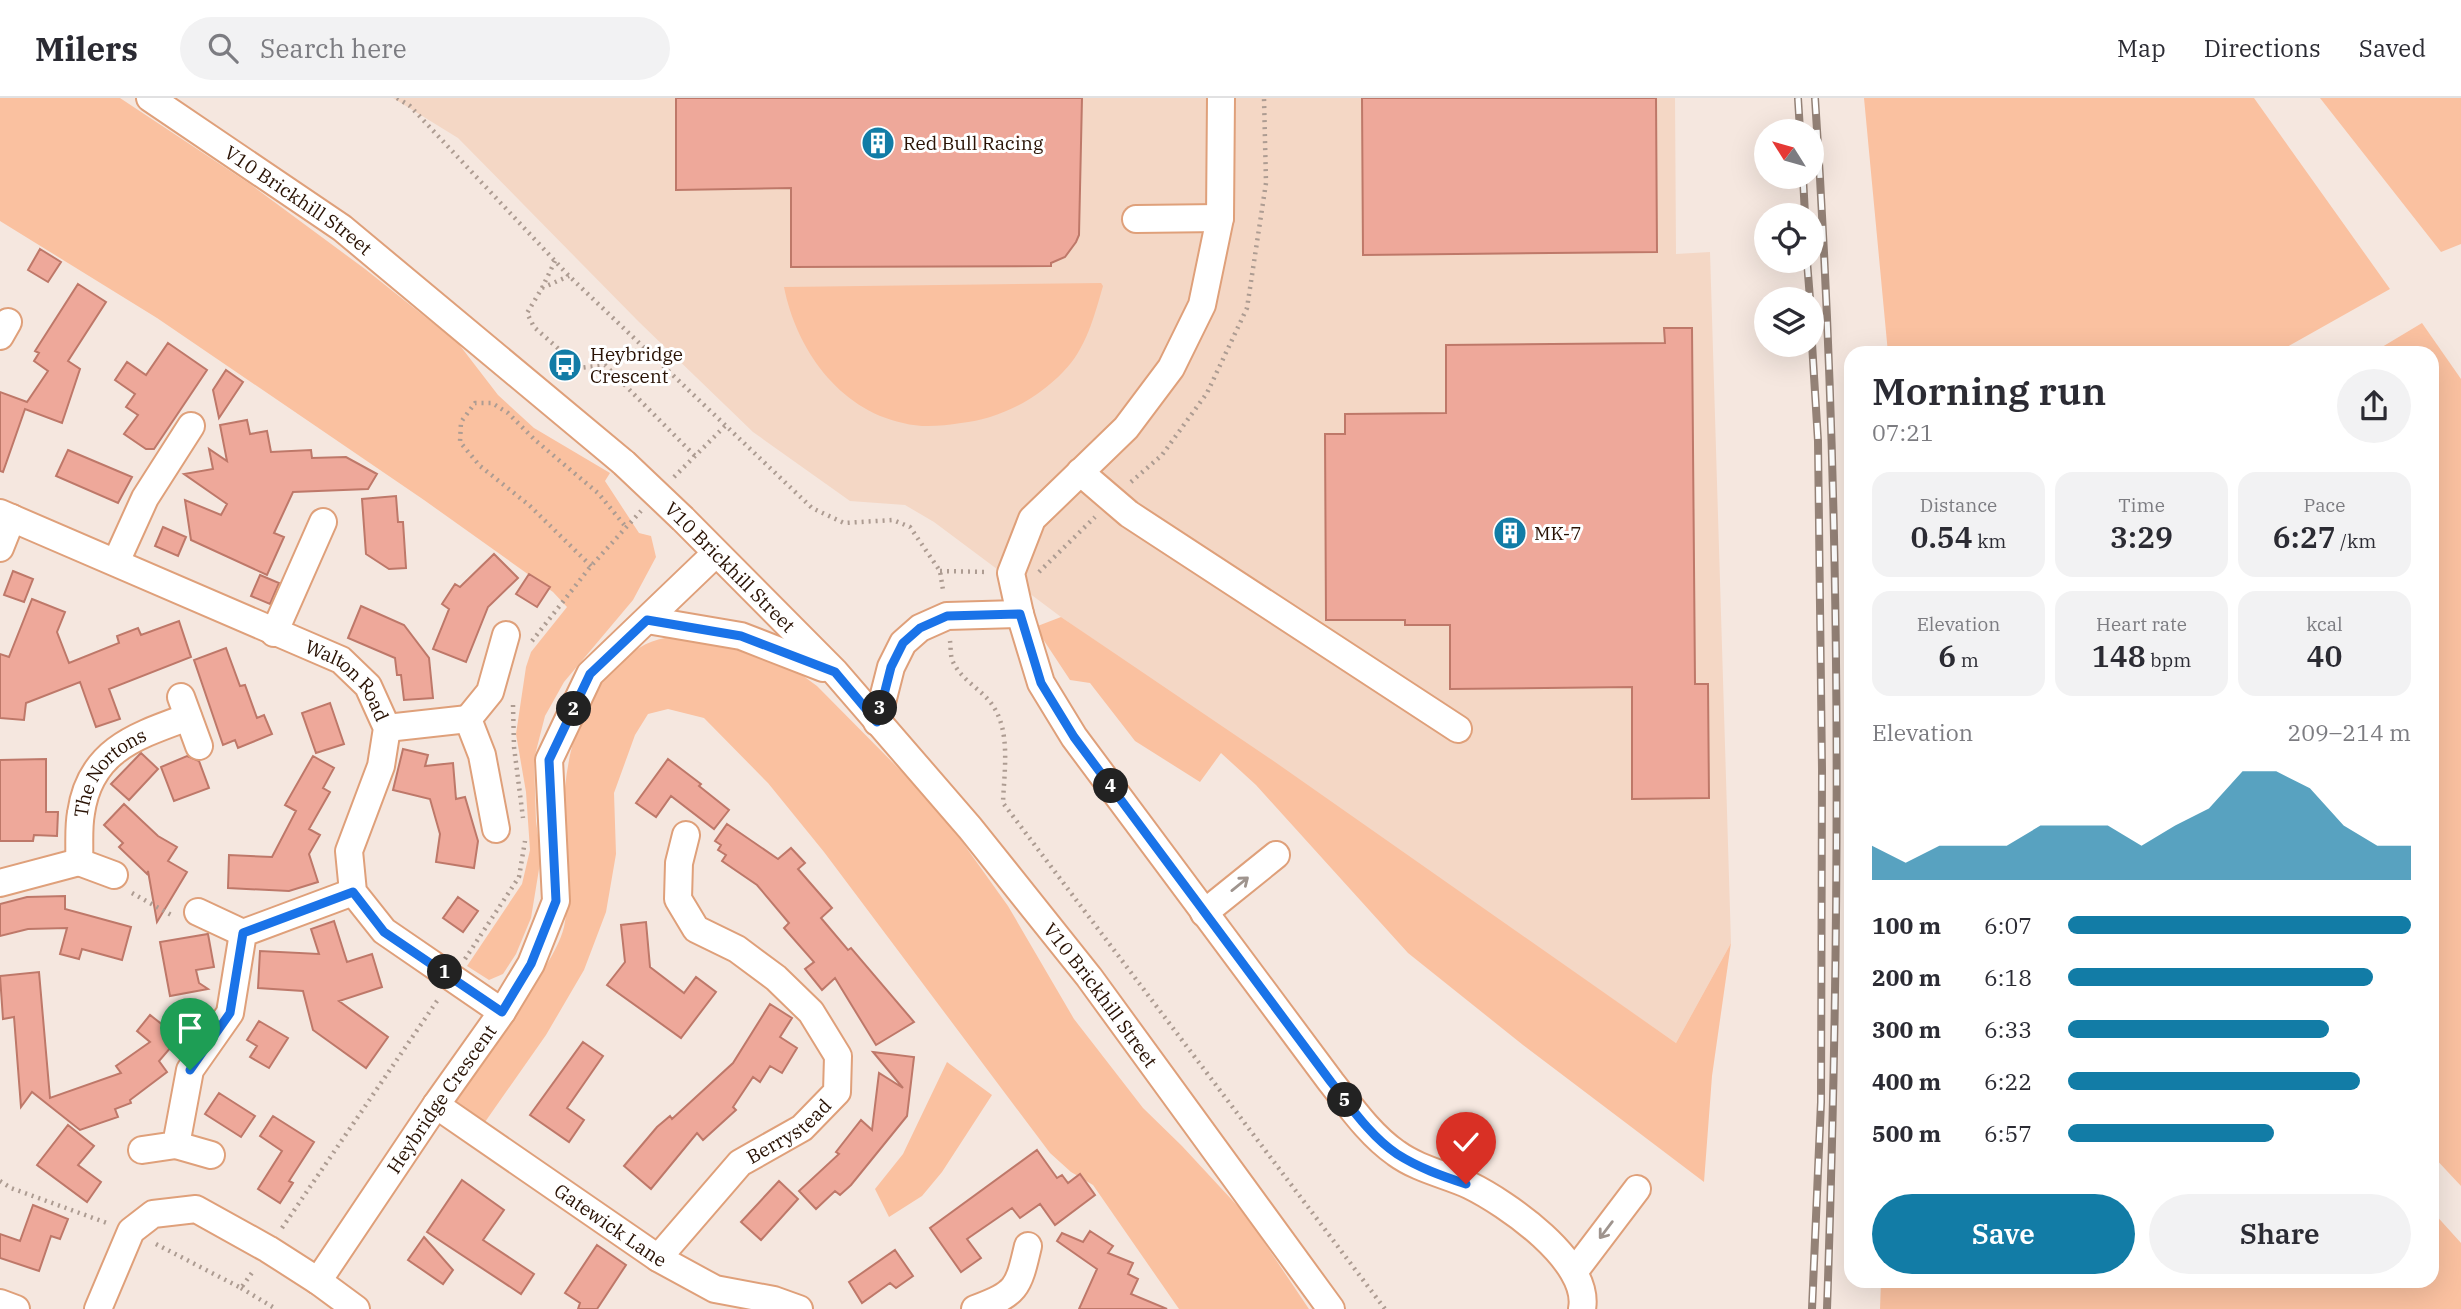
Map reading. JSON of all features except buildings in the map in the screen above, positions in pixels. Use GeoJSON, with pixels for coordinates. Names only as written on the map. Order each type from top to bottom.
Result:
{"type":"FeatureCollection","features":[{"type":"Feature","properties":{"kind":"street","name":"V10 Brickhill Street"},"geometry":{"type":"LineString","coordinates":[[150,98],[342,228],[624,463],[835,672],[970,828],[1089,977],[1331,1309]]}},
{"type":"Feature","properties":{"kind":"street"},"geometry":{"type":"LineString","coordinates":[[1221,98],[1220,218],[1202,305],[1171,368],[1126,428],[1032,519],[1011,573],[1020,614],[1041,683],[1067,726],[1331,1082],[1364,1122],[1395,1153],[1430,1172],[1466,1184],[1492,1198],[1529,1225],[1563,1257],[1574,1272],[1579,1281],[1582,1309]]}},
{"type":"Feature","properties":{"kind":"street"},"geometry":{"type":"LineString","coordinates":[[1136,219],[1220,218]]}},
{"type":"Feature","properties":{"kind":"street"},"geometry":{"type":"LineString","coordinates":[[116,562],[145,498],[191,426]]}},
{"type":"Feature","properties":{"kind":"street"},"geometry":{"type":"LineString","coordinates":[[1080,472],[1129,514],[1458,729]]}},
{"type":"Feature","properties":{"kind":"street"},"geometry":{"type":"LineString","coordinates":[[0,548],[6,516]]}},
{"type":"Feature","properties":{"kind":"street","name":"Walton Road"},"geometry":{"type":"LineString","coordinates":[[6,516],[341,660],[368,686],[387,728],[381,766],[349,851],[353,892]]}},
{"type":"Feature","properties":{"kind":"street"},"geometry":{"type":"LineString","coordinates":[[274,633],[323,522]]}},
{"type":"Feature","properties":{"kind":"street","name":"Heybridge Crescent"},"geometry":{"type":"LineString","coordinates":[[318,1281],[502,1012],[531,964],[556,901],[549,760],[590,674],[715,554]]}},
{"type":"Feature","properties":{"kind":"street"},"geometry":{"type":"LineString","coordinates":[[877,722],[891,667],[903,643],[920,628],[947,616],[1020,614]]}},
{"type":"Feature","properties":{"kind":"street"},"geometry":{"type":"LineString","coordinates":[[647,620],[741,636],[835,672]]}},
{"type":"Feature","properties":{"kind":"street"},"geometry":{"type":"LineString","coordinates":[[387,728],[468,719],[490,692],[506,635]]}},
{"type":"Feature","properties":{"kind":"street","name":"The Nortons"},"geometry":{"type":"LineString","coordinates":[[79,862],[80,815],[85,793],[95,770],[112,753],[185,707],[199,746]]}},
{"type":"Feature","properties":{"kind":"street"},"geometry":{"type":"LineString","coordinates":[[468,719],[482,754],[496,829]]}},
{"type":"Feature","properties":{"kind":"street","name":"Berrystead"},"geometry":{"type":"LineString","coordinates":[[658,1258],[740,1163],[802,1128],[836,1092],[838,1056],[811,1012],[776,978],[737,949],[696,929],[678,899],[679,863],[686,835]]}},
{"type":"Feature","properties":{"kind":"street"},"geometry":{"type":"LineString","coordinates":[[1205,913],[1276,855]]}},
{"type":"Feature","properties":{"kind":"street"},"geometry":{"type":"LineString","coordinates":[[0,883],[79,862],[114,875]]}},
{"type":"Feature","properties":{"kind":"street"},"geometry":{"type":"LineString","coordinates":[[198,912],[243,933],[353,892],[384,932],[502,1012]]}},
{"type":"Feature","properties":{"kind":"street"},"geometry":{"type":"LineString","coordinates":[[176,1145],[190,1070],[230,1013],[243,933]]}},
{"type":"Feature","properties":{"kind":"street","name":"Gatewick Lane"},"geometry":{"type":"LineString","coordinates":[[436,1105],[658,1258],[715,1290],[774,1300],[799,1309]]}},
{"type":"Feature","properties":{"kind":"street"},"geometry":{"type":"LineString","coordinates":[[142,1150],[176,1145],[211,1155]]}},
{"type":"Feature","properties":{"kind":"street"},"geometry":{"type":"LineString","coordinates":[[1574,1272],[1637,1189]]}},
{"type":"Feature","properties":{"kind":"street"},"geometry":{"type":"LineString","coordinates":[[98,1309],[131,1231],[153,1214],[196,1209],[268,1249],[356,1309]]}},
{"type":"Feature","properties":{"kind":"street"},"geometry":{"type":"LineString","coordinates":[[975,1309],[1004,1298],[1020,1282],[1028,1246]]}},
{"type":"Feature","properties":{"kind":"street"},"geometry":{"type":"LineString","coordinates":[[0,1303],[16,1309]]}},
{"type":"Feature","properties":{"kind":"path"},"geometry":{"type":"LineString","coordinates":[[397,98],[410,106],[569,276],[812,508],[844,523],[893,520],[911,527],[940,571],[952,661],[969,683],[993,705],[1000,719],[1004,762],[1003,803],[1385,1309]]}},
{"type":"Feature","properties":{"kind":"path"},"geometry":{"type":"LineString","coordinates":[[555,260],[527,313],[534,327],[580,368],[605,365],[695,456]]}},
{"type":"Feature","properties":{"kind":"path"},"geometry":{"type":"LineString","coordinates":[[542,288],[569,276]]}},
{"type":"Feature","properties":{"kind":"path"},"geometry":{"type":"LineString","coordinates":[[591,566],[529,505],[480,466],[460,442],[461,422],[475,403],[492,403],[508,413],[535,440],[598,493],[626,527]]}},
{"type":"Feature","properties":{"kind":"path"},"geometry":{"type":"LineString","coordinates":[[114,875],[125,889],[171,916],[198,912]]}},
{"type":"Feature","properties":{"kind":"path"},"geometry":{"type":"LineString","coordinates":[[241,1288],[276,1309]]}},
{"type":"Feature","properties":{"kind":"shaded area"},"geometry":{"type":"Polygon","coordinates":[[[0,98],[120,98],[250,184],[365,269],[458,343],[498,395],[534,428],[610,473],[605,481],[639,533],[651,536],[656,557],[633,600],[564,682],[545,716],[534,759],[536,821],[541,857],[531,918],[516,954],[503,974],[489,980],[467,966],[522,884],[530,850],[526,792],[516,734],[526,667],[531,652],[567,607],[553,592],[424,500],[157,318],[0,221],[0,98]]]}},
{"type":"Feature","properties":{"kind":"shaded area"},"geometry":{"type":"Polygon","coordinates":[[[393,98],[1675,98],[1676,254],[1710,252],[1731,943],[1676,1043],[1061,617],[934,522],[905,505],[850,501],[753,432],[639,322],[458,138],[393,98]]]}},
{"type":"Feature","properties":{"kind":"shaded area"},"geometry":{"type":"Polygon","coordinates":[[[1864,98],[2254,98],[2390,289],[2288,346],[1887,346],[1864,98]]]}},
{"type":"Feature","properties":{"kind":"shaded area"},"geometry":{"type":"Polygon","coordinates":[[[2320,98],[2461,98],[2461,244],[2441,252],[2320,98]]]}},
{"type":"Feature","properties":{"kind":"shaded area"},"geometry":{"type":"Polygon","coordinates":[[[1101,283],[1103,286],[1100,298],[1083,343],[1071,363],[1052,382],[1029,399],[1003,412],[975,421],[932,426],[910,425],[880,416],[840,390],[810,353],[790,310],[784,287],[1101,283]]]}},
{"type":"Feature","properties":{"kind":"shaded area"},"geometry":{"type":"Polygon","coordinates":[[[2422,323],[2438,346],[2384,346],[2422,323]]]}},
{"type":"Feature","properties":{"kind":"shaded area"},"geometry":{"type":"Polygon","coordinates":[[[2439,347],[2461,379],[2461,1186],[2439,1162],[2439,347]]]}},
{"type":"Feature","properties":{"kind":"shaded area"},"geometry":{"type":"Polygon","coordinates":[[[1061,617],[1275,762],[1676,1043],[1731,943],[1712,1076],[1704,1182],[1523,1045],[1408,953],[1256,785],[1221,753],[1200,782],[1135,741],[1090,683],[1070,680],[1035,627],[1061,617]]]}},
{"type":"Feature","properties":{"kind":"shaded area"},"geometry":{"type":"Polygon","coordinates":[[[695,634],[780,659],[817,686],[913,783],[958,836],[1008,906],[1074,1019],[1143,1108],[1245,1214],[1309,1309],[1179,1309],[1093,1185],[1071,1172],[1050,1153],[824,852],[768,783],[704,718],[668,709],[648,714],[635,735],[614,793],[616,854],[606,912],[584,970],[546,1035],[485,1122],[454,1103],[539,977],[555,951],[564,927],[568,899],[565,792],[573,744],[591,700],[604,680],[639,648],[659,639],[695,634]]]}},
{"type":"Feature","properties":{"kind":"shaded area"},"geometry":{"type":"Polygon","coordinates":[[[947,1062],[992,1095],[942,1172],[922,1196],[889,1217],[875,1189],[903,1154],[947,1062]]]}},
{"type":"Feature","properties":{"kind":"shaded area"},"geometry":{"type":"Polygon","coordinates":[[[2439,1219],[2461,1243],[2461,1309],[1880,1309],[1881,1288],[2439,1288],[2439,1219]]]}},
{"type":"Feature","properties":{"kind":"railway"},"geometry":{"type":"LineString","coordinates":[[1798,98],[1799,119]]}},
{"type":"Feature","properties":{"kind":"railway"},"geometry":{"type":"LineString","coordinates":[[1815,98],[1830,401],[1836,704],[1835,1006],[1827,1309]]}},
{"type":"Feature","properties":{"kind":"railway"},"geometry":{"type":"LineString","coordinates":[[1804,189],[1804,203]]}},
{"type":"Feature","properties":{"kind":"railway"},"geometry":{"type":"LineString","coordinates":[[1808,273],[1809,287]]}},
{"type":"Feature","properties":{"kind":"railway"},"geometry":{"type":"LineString","coordinates":[[1812,1309],[1821,1102],[1822,770],[1818,441],[1813,357]]}},
{"type":"Feature","properties":{"kind":"place","name":"Red Bull Racing"},"geometry":{"type":"Point","coordinates":[878,143]}},
{"type":"Feature","properties":{"kind":"place","name":"Heybridge Crescent"},"geometry":{"type":"Point","coordinates":[565,365]}},
{"type":"Feature","properties":{"kind":"place","name":"MK-7"},"geometry":{"type":"Point","coordinates":[1510,533]}},
{"type":"Feature","properties":{"kind":"route"},"geometry":{"type":"LineString","coordinates":[[190,1070],[230,1013],[243,933],[353,892],[384,932],[502,1012],[531,964],[556,901],[549,760],[590,674],[647,620],[741,636],[835,672],[877,722],[891,667],[903,643],[920,628],[947,616],[1020,614],[1041,683],[1074,737],[1331,1082],[1364,1122],[1395,1153],[1430,1172],[1466,1184]]}}]}
